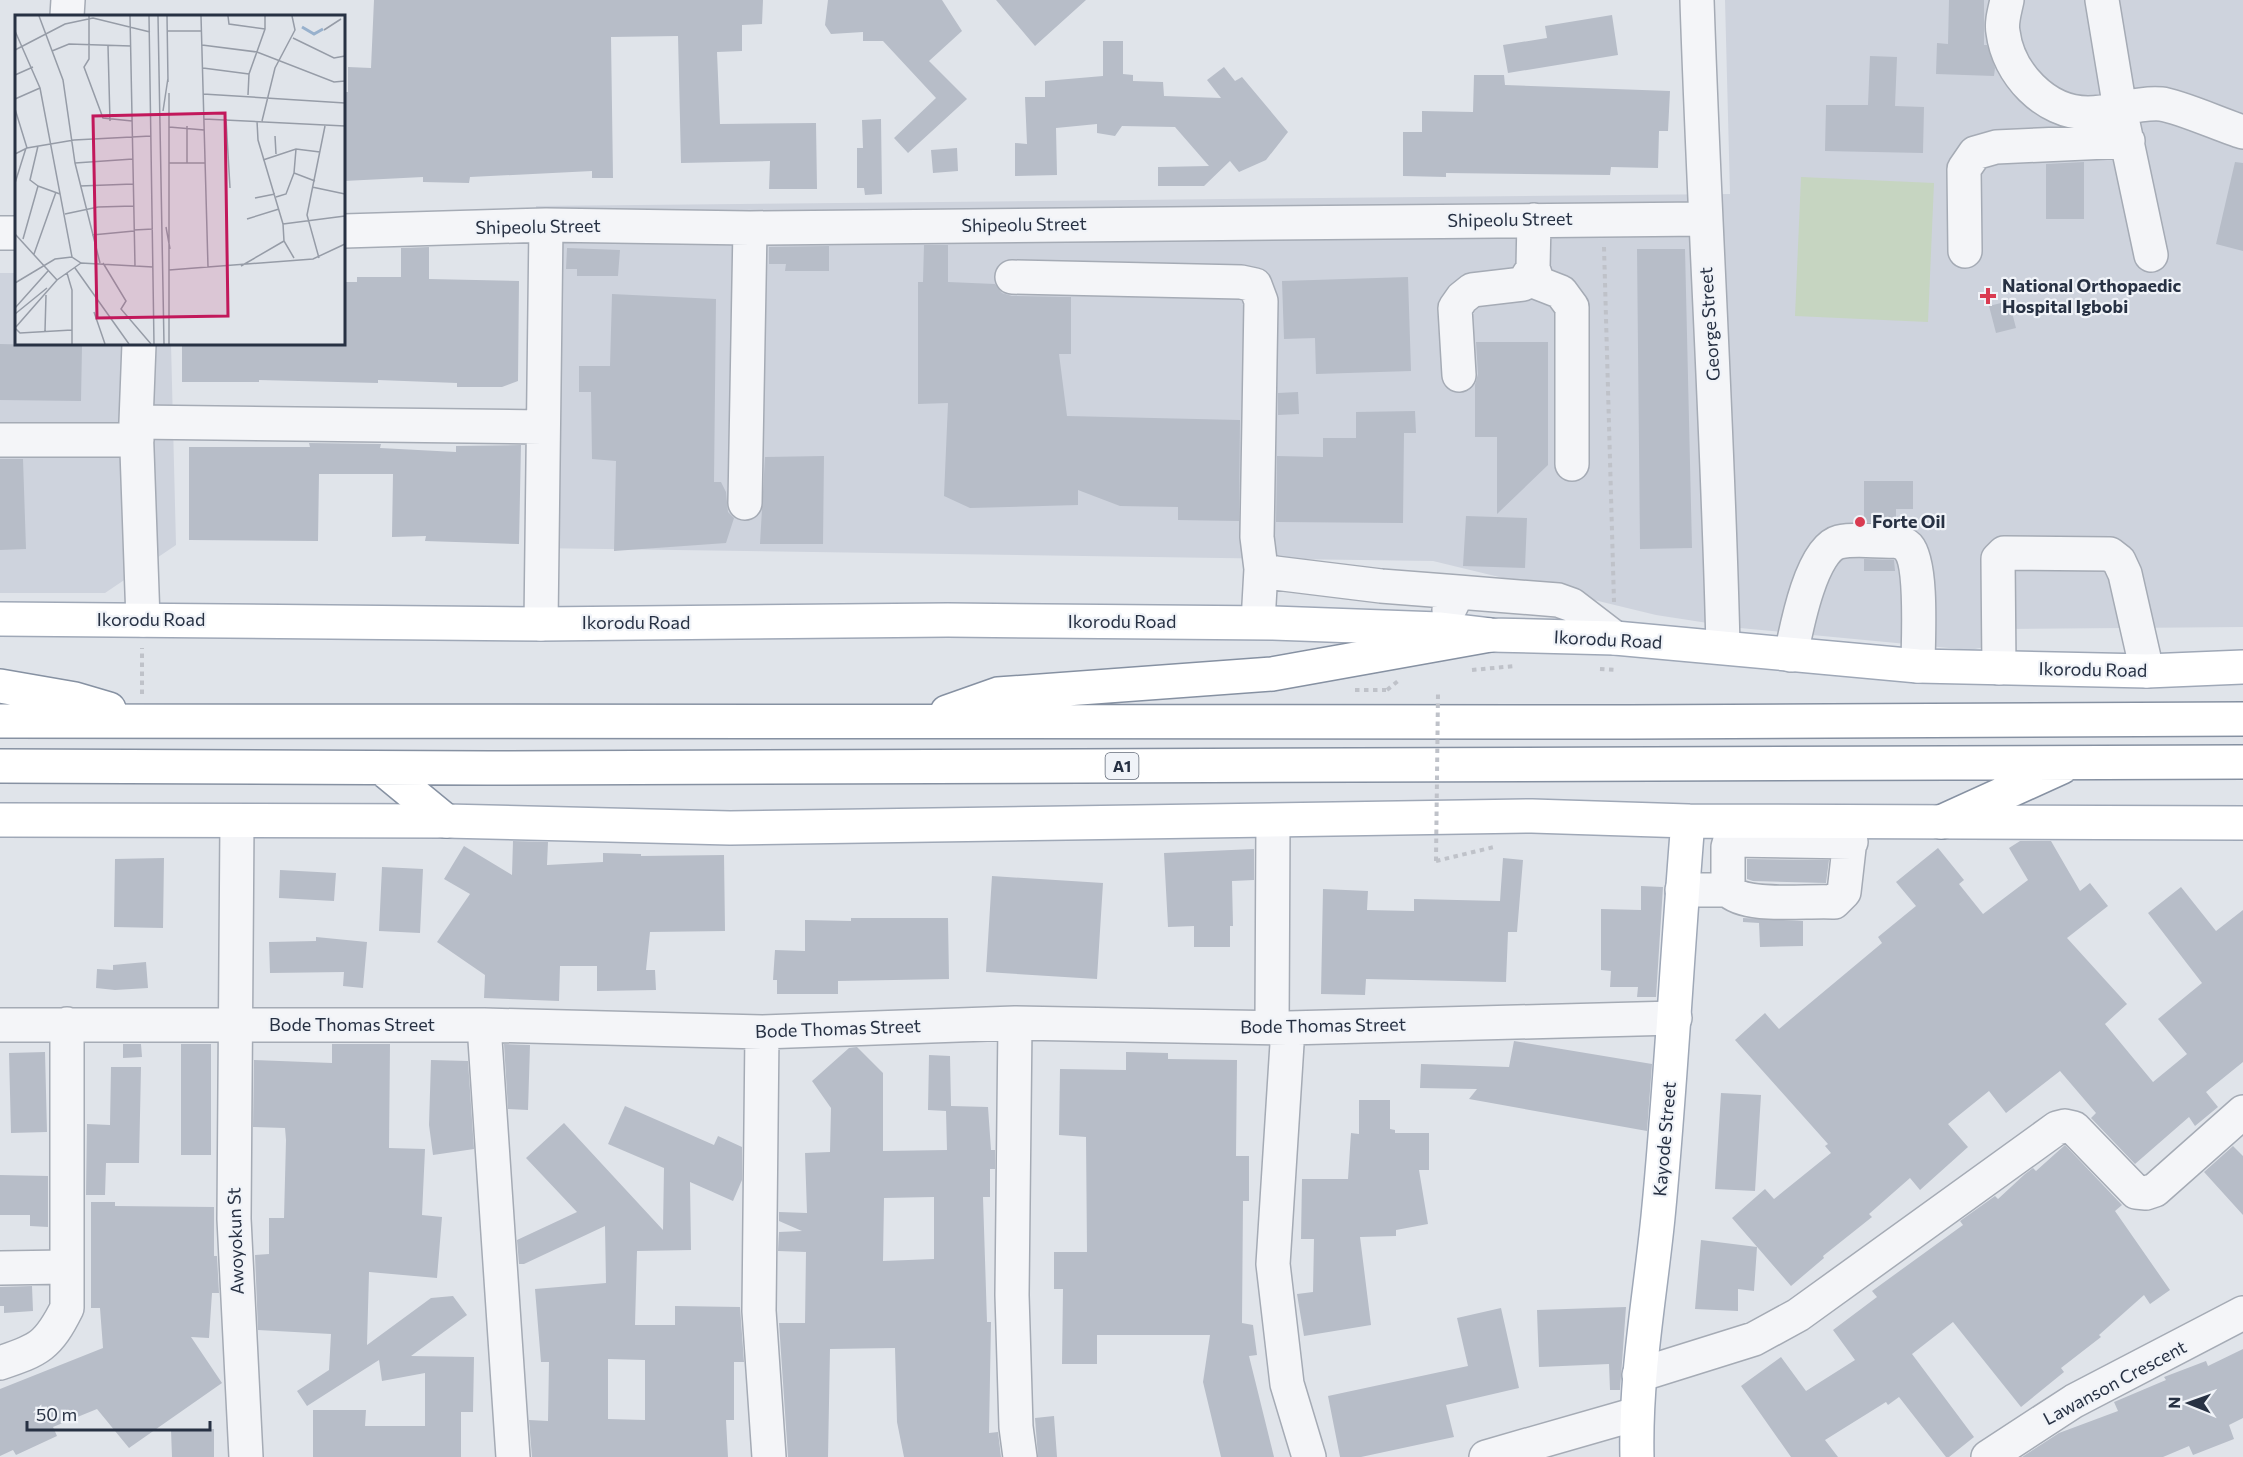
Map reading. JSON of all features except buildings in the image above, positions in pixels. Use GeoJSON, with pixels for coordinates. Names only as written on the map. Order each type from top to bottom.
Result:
{"type":"FeatureCollection","features":[{"type":"Feature","properties":{"kind":"main road","name":"Ikorodu Road"},"geometry":{"type":"LineString","coordinates":[[0,619],[541,624],[948,620],[1258,622],[1439,629],[1616,654],[1723,647],[1918,666],[2147,671],[2243,668]]}},
{"type":"Feature","properties":{"kind":"main road"},"geometry":{"type":"LineString","coordinates":[[924,720],[998,694],[1272,674],[1490,635]]}},
{"type":"Feature","properties":{"kind":"main road"},"geometry":{"type":"LineString","coordinates":[[0,686],[75,699],[142,720]]}},
{"type":"Feature","properties":{"kind":"main road"},"geometry":{"type":"LineString","coordinates":[[0,721],[1641,722],[2243,719]]}},
{"type":"Feature","properties":{"kind":"main road"},"geometry":{"type":"LineString","coordinates":[[1941,822],[2075,761]]}},
{"type":"Feature","properties":{"kind":"main road","name":"A1"},"geometry":{"type":"LineString","coordinates":[[0,766],[383,769],[2243,762]]}},
{"type":"Feature","properties":{"kind":"main road"},"geometry":{"type":"LineString","coordinates":[[383,769],[446,821]]}},
{"type":"Feature","properties":{"kind":"main road"},"geometry":{"type":"LineString","coordinates":[[0,820],[446,821],[730,828],[1532,816],[1688,821],[1851,832],[1941,822],[2243,823]]}},
{"type":"Feature","properties":{"kind":"main road","name":"Kayode Street"},"geometry":{"type":"LineString","coordinates":[[1637,1457],[1636,1414],[1639,1375],[1658,1218],[1675,1018],[1688,821]]}},
{"type":"Feature","properties":{"kind":"street"},"geometry":{"type":"LineString","coordinates":[[67,15],[68,0]]}},
{"type":"Feature","properties":{"kind":"street","name":"George Street"},"geometry":{"type":"LineString","coordinates":[[1697,0],[1704,219],[1719,460],[1723,647]]}},
{"type":"Feature","properties":{"kind":"street"},"geometry":{"type":"LineString","coordinates":[[2007,0],[2002,29],[2006,51],[2025,81],[2062,110],[2088,113],[2161,104],[2243,132]]}},
{"type":"Feature","properties":{"kind":"street"},"geometry":{"type":"LineString","coordinates":[[2102,0],[2120,109],[2151,255]]}},
{"type":"Feature","properties":{"kind":"street"},"geometry":{"type":"LineString","coordinates":[[1965,251],[1964,169],[1975,153],[1996,147],[2128,141]]}},
{"type":"Feature","properties":{"kind":"street","name":"Shipeolu Street"},"geometry":{"type":"LineString","coordinates":[[345,231],[546,225],[750,228],[1704,219]]}},
{"type":"Feature","properties":{"kind":"street"},"geometry":{"type":"LineString","coordinates":[[1534,220],[1533,268],[1538,283],[1561,292],[1572,308],[1572,464]]}},
{"type":"Feature","properties":{"kind":"street"},"geometry":{"type":"LineString","coordinates":[[541,624],[546,225]]}},
{"type":"Feature","properties":{"kind":"street"},"geometry":{"type":"LineString","coordinates":[[745,503],[750,228]]}},
{"type":"Feature","properties":{"kind":"street"},"geometry":{"type":"LineString","coordinates":[[1459,375],[1455,308],[1472,290],[1523,284],[1533,268]]}},
{"type":"Feature","properties":{"kind":"street"},"geometry":{"type":"LineString","coordinates":[[1012,277],[1241,282],[1255,285],[1261,301],[1257,537],[1261,569],[1258,622]]}},
{"type":"Feature","properties":{"kind":"street"},"geometry":{"type":"LineString","coordinates":[[139,345],[137,431],[143,620]]}},
{"type":"Feature","properties":{"kind":"street"},"geometry":{"type":"LineString","coordinates":[[0,440],[137,431],[542,427]]}},
{"type":"Feature","properties":{"kind":"street"},"geometry":{"type":"LineString","coordinates":[[1791,655],[1801,610],[1818,564],[1829,548],[1837,542],[1896,542],[1903,543],[1910,549],[1916,581],[1919,605],[1918,666]]}},
{"type":"Feature","properties":{"kind":"street"},"geometry":{"type":"LineString","coordinates":[[1999,668],[1998,559],[2004,554],[2110,554],[2119,561],[2125,574],[2147,671]]}},
{"type":"Feature","properties":{"kind":"street"},"geometry":{"type":"LineString","coordinates":[[1261,569],[1275,573],[1380,586],[1558,600],[1572,605],[1616,654]]}},
{"type":"Feature","properties":{"kind":"street"},"geometry":{"type":"LineString","coordinates":[[1439,629],[1458,592]]}},
{"type":"Feature","properties":{"kind":"street"},"geometry":{"type":"LineString","coordinates":[[1273,821],[1280,1028],[1273,1264],[1287,1384],[1309,1457]]}},
{"type":"Feature","properties":{"kind":"street","name":"Awoyokun St"},"geometry":{"type":"LineString","coordinates":[[237,822],[234,1220],[246,1457]]}},
{"type":"Feature","properties":{"kind":"street"},"geometry":{"type":"LineString","coordinates":[[1851,832],[1844,892],[1834,902],[1761,902],[1735,898],[1728,890],[1730,840],[1851,832]]}},
{"type":"Feature","properties":{"kind":"street"},"geometry":{"type":"LineString","coordinates":[[1682,890],[1728,890]]}},
{"type":"Feature","properties":{"kind":"street","name":"Bode Thomas Street"},"geometry":{"type":"LineString","coordinates":[[0,1025],[484,1025],[762,1032],[1015,1023],[1280,1028],[1675,1018]]}},
{"type":"Feature","properties":{"kind":"street"},"geometry":{"type":"LineString","coordinates":[[1015,1023],[1012,1295],[1016,1427],[1020,1457]]}},
{"type":"Feature","properties":{"kind":"street"},"geometry":{"type":"LineString","coordinates":[[0,1363],[32,1352],[53,1336],[67,1308],[65,1267],[67,1024]]}},
{"type":"Feature","properties":{"kind":"street"},"geometry":{"type":"LineString","coordinates":[[484,1025],[513,1457]]}},
{"type":"Feature","properties":{"kind":"street"},"geometry":{"type":"LineString","coordinates":[[762,1032],[759,1311],[769,1457]]}},
{"type":"Feature","properties":{"kind":"street"},"geometry":{"type":"LineString","coordinates":[[1639,1375],[1754,1339],[1798,1315],[2057,1128],[2066,1126],[2074,1128],[2136,1192],[2146,1193],[2155,1190],[2243,1112]]}},
{"type":"Feature","properties":{"kind":"street"},"geometry":{"type":"LineString","coordinates":[[0,1268],[65,1267]]}},
{"type":"Feature","properties":{"kind":"street","name":"Lawanson Crescent"},"geometry":{"type":"LineString","coordinates":[[1988,1457],[2074,1401],[2243,1312]]}},
{"type":"Feature","properties":{"kind":"street"},"geometry":{"type":"LineString","coordinates":[[1486,1457],[1636,1414]]}},
{"type":"Feature","properties":{"kind":"path"},"geometry":{"type":"LineString","coordinates":[[1596,668],[1616,654],[1603,219]]}},
{"type":"Feature","properties":{"kind":"path"},"geometry":{"type":"LineString","coordinates":[[142,720],[143,620]]}},
{"type":"Feature","properties":{"kind":"path"},"geometry":{"type":"LineString","coordinates":[[1470,670],[1523,666]]}},
{"type":"Feature","properties":{"kind":"path"},"geometry":{"type":"LineString","coordinates":[[1387,690],[1404,675]]}},
{"type":"Feature","properties":{"kind":"path"},"geometry":{"type":"LineString","coordinates":[[1438,693],[1436,861],[1503,845]]}},
{"type":"Feature","properties":{"kind":"shaded area"},"geometry":{"type":"Polygon","coordinates":[[[1725,0],[2243,0],[2243,627],[2005,629],[1995,645],[1970,650],[1740,628],[1656,615],[1433,561],[535,548],[536,206],[1730,194],[1725,0]]]}},
{"type":"Feature","properties":{"kind":"shaded area"},"geometry":{"type":"Polygon","coordinates":[[[0,273],[15,273],[15,345],[171,345],[176,545],[105,593],[0,593],[0,273]]]}},
{"type":"Feature","properties":{"kind":"green space"},"geometry":{"type":"Polygon","coordinates":[[[1801,177],[1934,183],[1928,322],[1795,316],[1801,177]]]}},
{"type":"Feature","properties":{"kind":"place","name":"National Orthopaedic Hospital Igbobi"},"geometry":{"type":"Point","coordinates":[1988,296]}},
{"type":"Feature","properties":{"kind":"place","name":"Forte Oil"},"geometry":{"type":"Point","coordinates":[1860,522]}}]}
